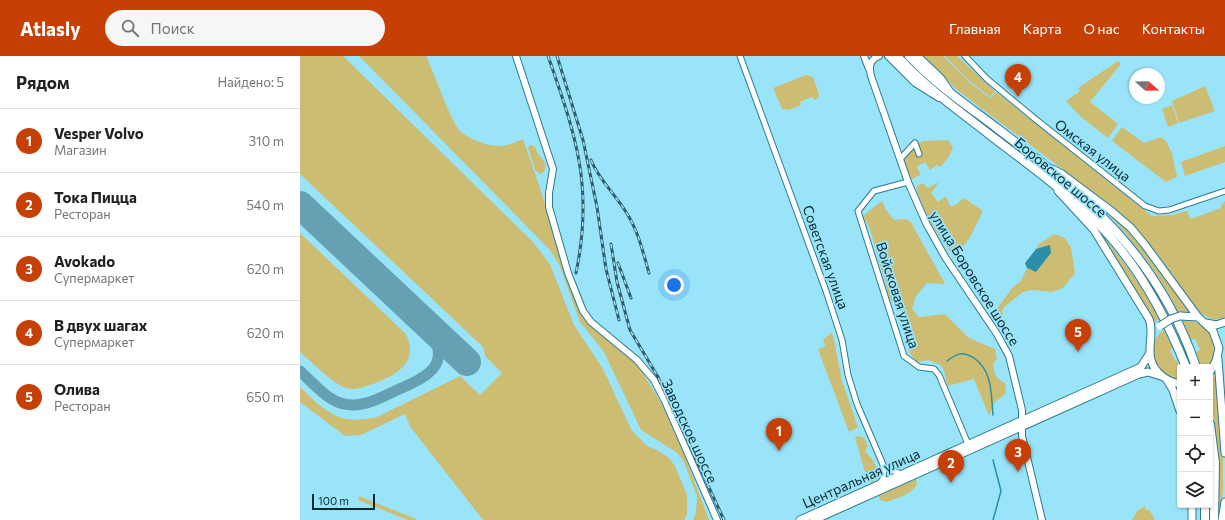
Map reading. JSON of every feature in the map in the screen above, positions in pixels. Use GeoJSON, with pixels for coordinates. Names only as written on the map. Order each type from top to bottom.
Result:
{"type":"FeatureCollection","features":[{"type":"Feature","properties":{"kind":"main road","name":"Боровское шоссе"},"geometry":{"type":"LineString","coordinates":[[909,56],[953,95],[1045,167],[1109,221],[1138,256],[1169,304],[1195,364]]}},
{"type":"Feature","properties":{"kind":"main road","name":"Боровское шоссе"},"geometry":{"type":"LineString","coordinates":[[892,58],[1052,183],[1097,223],[1122,251],[1140,276],[1160,309],[1185,364]]}},
{"type":"Feature","properties":{"kind":"main road"},"geometry":{"type":"LineString","coordinates":[[1045,167],[1062,174],[1110,210],[1131,228],[1198,317],[1213,331],[1219,346],[1217,358],[1225,452]]}},
{"type":"Feature","properties":{"kind":"main road"},"geometry":{"type":"LineString","coordinates":[[1052,183],[1094,230],[1149,319],[1151,326],[1150,353],[1155,368],[1173,390],[1177,402]]}},
{"type":"Feature","properties":{"kind":"main road"},"geometry":{"type":"LineString","coordinates":[[1151,339],[1160,326],[1171,318],[1180,316],[1198,317]]}},
{"type":"Feature","properties":{"kind":"main road"},"geometry":{"type":"LineString","coordinates":[[1204,322],[1216,325],[1225,322]]}},
{"type":"Feature","properties":{"kind":"main road"},"geometry":{"type":"LineString","coordinates":[[1219,346],[1225,340]]}},
{"type":"Feature","properties":{"kind":"main road"},"geometry":{"type":"LineString","coordinates":[[1021,423],[1141,367],[1150,353]]}},
{"type":"Feature","properties":{"kind":"main road"},"geometry":{"type":"LineString","coordinates":[[1213,366],[1217,358]]}},
{"type":"Feature","properties":{"kind":"main road"},"geometry":{"type":"LineString","coordinates":[[1021,423],[1139,374],[1148,372],[1177,383]]}},
{"type":"Feature","properties":{"kind":"main road","name":"Центральная улица"},"geometry":{"type":"LineString","coordinates":[[800,520],[968,444],[1021,423]]}},
{"type":"Feature","properties":{"kind":"main road","name":"Центральная улица"},"geometry":{"type":"LineString","coordinates":[[814,520],[1021,423]]}},
{"type":"Feature","properties":{"kind":"main road"},"geometry":{"type":"LineString","coordinates":[[1212,436],[1215,463],[1214,520]]}},
{"type":"Feature","properties":{"kind":"main road"},"geometry":{"type":"LineString","coordinates":[[1222,520],[1225,502]]}},
{"type":"Feature","properties":{"kind":"main road"},"geometry":{"type":"LineString","coordinates":[[1192,508],[1192,520]]}},
{"type":"Feature","properties":{"kind":"main road"},"geometry":{"type":"LineString","coordinates":[[1205,508],[1205,520]]}},
{"type":"Feature","properties":{"kind":"street","name":"Заводское шоссе"},"geometry":{"type":"LineString","coordinates":[[516,56],[553,169],[549,193],[549,207],[568,273],[583,311],[591,322],[637,360],[654,380],[665,401],[717,520]]}},
{"type":"Feature","properties":{"kind":"street","name":"Советская улица"},"geometry":{"type":"LineString","coordinates":[[740,56],[826,291],[842,340],[848,375],[857,404],[884,467]]}},
{"type":"Feature","properties":{"kind":"street","name":"улица Боровское шоссе"},"geometry":{"type":"LineString","coordinates":[[864,56],[920,212],[937,243],[1006,349],[1017,384],[1022,413],[1021,423],[1042,520]]}},
{"type":"Feature","properties":{"kind":"street"},"geometry":{"type":"LineString","coordinates":[[871,76],[870,64],[874,59],[880,56],[892,58]]}},
{"type":"Feature","properties":{"kind":"street"},"geometry":{"type":"LineString","coordinates":[[918,56],[943,80],[953,95]]}},
{"type":"Feature","properties":{"kind":"street","name":"Омская улица"},"geometry":{"type":"LineString","coordinates":[[965,56],[987,79],[1145,206],[1159,211],[1169,210],[1225,191]]}},
{"type":"Feature","properties":{"kind":"street"},"geometry":{"type":"LineString","coordinates":[[900,159],[915,143],[919,154]]}},
{"type":"Feature","properties":{"kind":"street","name":"Войсковая улица"},"geometry":{"type":"LineString","coordinates":[[908,182],[874,191],[858,211],[904,356],[919,367],[934,369],[939,375],[968,444]]}},
{"type":"Feature","properties":{"kind":"street"},"geometry":{"type":"LineString","coordinates":[[879,484],[883,479],[884,467],[894,473],[902,474]]}},
{"type":"Feature","properties":{"kind":"shaded area"},"geometry":{"type":"Polygon","coordinates":[[[300,56],[343,56],[533,242],[550,264],[574,325],[603,369],[632,431],[647,446],[659,451],[669,458],[675,466],[687,495],[687,514],[684,520],[483,520],[411,428],[405,414],[361,435],[345,436],[300,402],[300,387],[318,404],[334,415],[353,420],[364,419],[377,417],[460,376],[480,395],[502,373],[485,356],[483,347],[300,174],[300,56]]]}},
{"type":"Feature","properties":{"kind":"shaded area"},"geometry":{"type":"Polygon","coordinates":[[[359,56],[426,56],[448,109],[461,132],[480,142],[497,146],[507,145],[523,139],[566,272],[583,315],[637,364],[659,399],[676,432],[709,520],[693,520],[696,512],[697,496],[683,460],[676,452],[641,430],[604,352],[580,322],[559,264],[550,250],[359,56]]]}},
{"type":"Feature","properties":{"kind":"shaded area"},"geometry":{"type":"Polygon","coordinates":[[[923,56],[943,56],[970,83],[990,98],[996,92],[1152,216],[1172,215],[1187,211],[1191,219],[1221,208],[1221,205],[1225,201],[1225,317],[1214,320],[1200,313],[1153,248],[1117,210],[957,90],[923,56]]]}},
{"type":"Feature","properties":{"kind":"shaded area"},"geometry":{"type":"Polygon","coordinates":[[[945,56],[957,56],[995,91],[990,97],[967,79],[945,56]]]}},
{"type":"Feature","properties":{"kind":"shaded area"},"geometry":{"type":"Polygon","coordinates":[[[1118,61],[1121,64],[1090,102],[1118,124],[1108,138],[1081,117],[1066,101],[1080,91],[1078,88],[1118,61]]]}},
{"type":"Feature","properties":{"kind":"shaded area"},"geometry":{"type":"Polygon","coordinates":[[[806,75],[813,77],[819,94],[818,98],[815,100],[812,97],[800,102],[801,105],[789,110],[782,109],[773,88],[806,75]]]}},
{"type":"Feature","properties":{"kind":"shaded area"},"geometry":{"type":"Polygon","coordinates":[[[1205,86],[1215,111],[1179,123],[1172,101],[1205,86]]]}},
{"type":"Feature","properties":{"kind":"shaded area"},"geometry":{"type":"Polygon","coordinates":[[[1172,105],[1178,123],[1168,127],[1162,109],[1172,105]]]}},
{"type":"Feature","properties":{"kind":"shaded area"},"geometry":{"type":"Polygon","coordinates":[[[1122,127],[1144,143],[1161,137],[1166,141],[1172,153],[1177,177],[1166,182],[1112,141],[1122,127]]]}},
{"type":"Feature","properties":{"kind":"shaded area"},"geometry":{"type":"Polygon","coordinates":[[[948,140],[953,148],[948,158],[940,167],[937,165],[930,170],[925,162],[916,167],[921,174],[911,180],[902,158],[922,141],[948,140]]]}},
{"type":"Feature","properties":{"kind":"shaded area"},"geometry":{"type":"Polygon","coordinates":[[[531,145],[535,147],[538,154],[546,164],[544,172],[540,174],[535,170],[528,147],[531,145]]]}},
{"type":"Feature","properties":{"kind":"shaded area"},"geometry":{"type":"Polygon","coordinates":[[[1225,146],[1225,162],[1185,176],[1181,162],[1225,146]]]}},
{"type":"Feature","properties":{"kind":"shaded area"},"geometry":{"type":"Polygon","coordinates":[[[939,182],[931,193],[938,202],[946,196],[950,206],[954,206],[964,198],[983,211],[969,239],[954,258],[927,215],[916,187],[922,183],[928,188],[939,182]]]}},
{"type":"Feature","properties":{"kind":"shaded area"},"geometry":{"type":"Polygon","coordinates":[[[882,201],[886,210],[894,220],[906,219],[911,222],[945,284],[927,283],[916,296],[912,309],[919,317],[945,314],[969,338],[995,349],[997,359],[993,364],[994,371],[996,376],[1005,383],[1006,393],[995,402],[989,416],[974,379],[947,386],[945,374],[941,365],[928,360],[917,362],[909,352],[900,308],[890,300],[870,229],[863,216],[882,201]]]}},
{"type":"Feature","properties":{"kind":"shaded area"},"geometry":{"type":"Polygon","coordinates":[[[1106,211],[1119,222],[1141,246],[1190,313],[1179,313],[1164,285],[1146,259],[1106,211]]]}},
{"type":"Feature","properties":{"kind":"shaded area"},"geometry":{"type":"Polygon","coordinates":[[[300,233],[406,334],[410,353],[408,360],[397,372],[373,384],[350,389],[335,382],[300,352],[300,233]]]}},
{"type":"Feature","properties":{"kind":"shaded area"},"geometry":{"type":"Polygon","coordinates":[[[1100,233],[1117,253],[1147,296],[1160,319],[1156,321],[1156,324],[1100,233]]]}},
{"type":"Feature","properties":{"kind":"shaded area"},"geometry":{"type":"Polygon","coordinates":[[[1054,234],[1065,238],[1071,248],[1075,273],[1063,288],[1052,292],[1032,290],[1023,292],[1005,306],[1002,310],[1003,316],[999,316],[997,309],[1012,288],[1021,281],[1027,268],[1036,272],[1050,245],[1036,249],[1039,244],[1054,234]]]}},
{"type":"Feature","properties":{"kind":"shaded area"},"geometry":{"type":"Polygon","coordinates":[[[1182,321],[1192,321],[1200,324],[1206,329],[1213,342],[1214,350],[1211,364],[1200,364],[1196,352],[1200,350],[1195,339],[1191,340],[1182,321]]]}},
{"type":"Feature","properties":{"kind":"shaded area"},"geometry":{"type":"Polygon","coordinates":[[[1164,330],[1173,348],[1170,350],[1175,361],[1177,360],[1178,364],[1177,364],[1177,379],[1165,374],[1159,367],[1154,351],[1154,343],[1164,330]]]}},
{"type":"Feature","properties":{"kind":"shaded area"},"geometry":{"type":"Polygon","coordinates":[[[831,333],[833,335],[842,381],[858,427],[849,432],[818,349],[826,346],[823,340],[831,333]]]}},
{"type":"Feature","properties":{"kind":"shaded area"},"geometry":{"type":"Polygon","coordinates":[[[1215,375],[1223,458],[1223,492],[1219,518],[1219,464],[1213,414],[1213,377],[1215,375]]]}},
{"type":"Feature","properties":{"kind":"shaded area"},"geometry":{"type":"Polygon","coordinates":[[[859,436],[864,438],[868,446],[865,451],[872,459],[881,476],[871,483],[866,476],[855,437],[859,436]]]}},
{"type":"Feature","properties":{"kind":"shaded area"},"geometry":{"type":"Polygon","coordinates":[[[916,479],[917,483],[915,487],[909,493],[886,502],[880,500],[879,496],[916,479]]]}},
{"type":"Feature","properties":{"kind":"shaded area"},"geometry":{"type":"Polygon","coordinates":[[[359,496],[418,520],[408,520],[358,500],[359,496]]]}},
{"type":"Feature","properties":{"kind":"shaded area"},"geometry":{"type":"Polygon","coordinates":[[[1145,506],[1145,509],[1150,511],[1155,520],[1132,520],[1138,510],[1145,506]]]}},
{"type":"Feature","properties":{"kind":"water"},"geometry":{"type":"Polygon","coordinates":[[[1050,245],[1051,253],[1036,272],[1027,268],[1025,263],[1036,249],[1050,245]]]}},
{"type":"Feature","properties":{"kind":"waterway"},"geometry":{"type":"LineString","coordinates":[[947,361],[954,356],[966,354],[980,363],[988,376],[993,415]]}},
{"type":"Feature","properties":{"kind":"waterway"},"geometry":{"type":"LineString","coordinates":[[993,460],[1001,491],[993,520]]}},
{"type":"Feature","properties":{"kind":"taxiway"},"geometry":{"type":"LineString","coordinates":[[300,371],[326,395],[338,402],[351,405],[369,402],[416,381],[433,369],[439,352],[436,341],[429,327]]}},
{"type":"Feature","properties":{"kind":"runway"},"geometry":{"type":"LineString","coordinates":[[300,205],[467,362]]}},
{"type":"Feature","properties":{"kind":"railway"},"geometry":{"type":"LineString","coordinates":[[548,56],[567,112],[579,162],[583,214],[581,242],[576,273]]}},
{"type":"Feature","properties":{"kind":"railway"},"geometry":{"type":"LineString","coordinates":[[557,56],[583,140],[597,207],[606,269],[619,320]]}},
{"type":"Feature","properties":{"kind":"railway"},"geometry":{"type":"LineString","coordinates":[[591,160],[598,174],[622,205],[634,226],[649,273]]}},
{"type":"Feature","properties":{"kind":"railway"},"geometry":{"type":"LineString","coordinates":[[611,244],[617,282],[630,330],[658,377],[724,520]]}},
{"type":"Feature","properties":{"kind":"railway"},"geometry":{"type":"LineString","coordinates":[[618,263],[631,298]]}},
{"type":"Feature","properties":{"kind":"place","name":"В двух шагах"},"geometry":{"type":"Point","coordinates":[1018,97]}},
{"type":"Feature","properties":{"kind":"place","name":"Олива"},"geometry":{"type":"Point","coordinates":[1078,352]}},
{"type":"Feature","properties":{"kind":"place","name":"Vesper Volvo"},"geometry":{"type":"Point","coordinates":[779,451]}},
{"type":"Feature","properties":{"kind":"place","name":"Avokado"},"geometry":{"type":"Point","coordinates":[1018,472]}},
{"type":"Feature","properties":{"kind":"place","name":"Тока Пицца"},"geometry":{"type":"Point","coordinates":[951,483]}}]}
